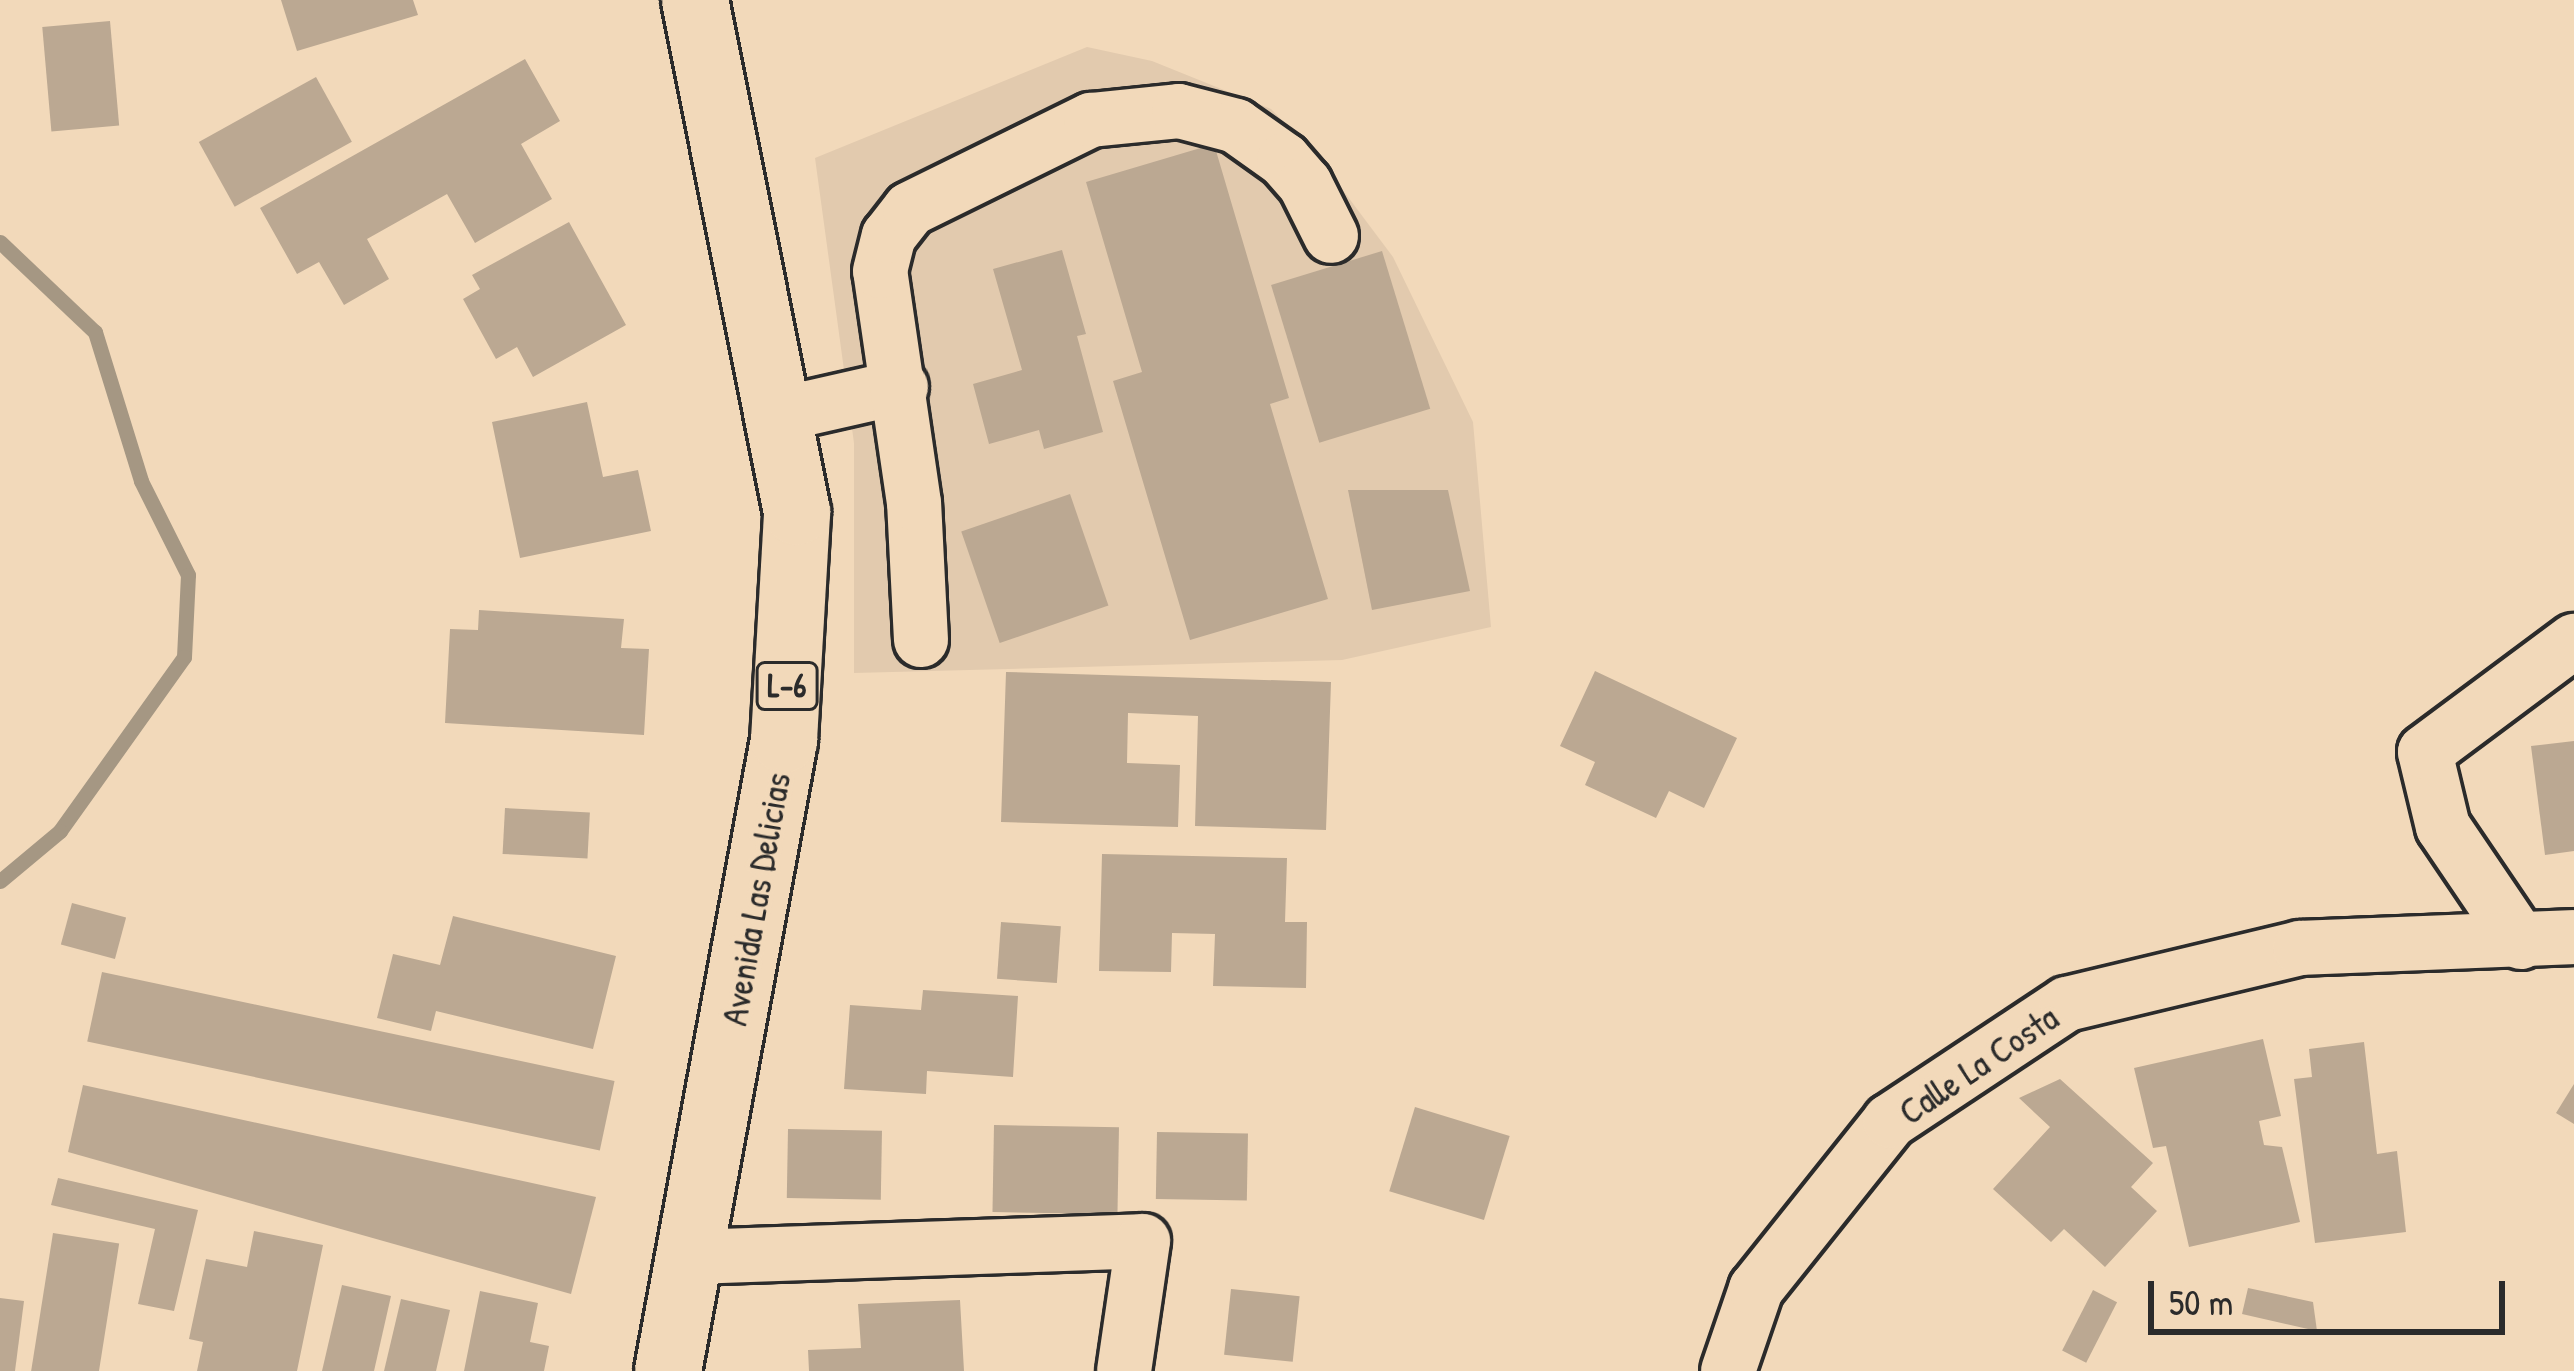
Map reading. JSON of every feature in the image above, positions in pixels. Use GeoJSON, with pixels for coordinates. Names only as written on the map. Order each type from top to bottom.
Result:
{"type":"FeatureCollection","features":[{"type":"Feature","properties":{"kind":"main road","name":"Avenida Las Delicias"},"geometry":{"type":"LineString","coordinates":[[668,1371],[784,740],[797,512],[782,414],[695,0]]}},
{"type":"Feature","properties":{"kind":"street"},"geometry":{"type":"LineString","coordinates":[[921,640],[901,387],[880,271],[883,251],[898,221],[910,209],[1091,120],[1178,111],[1236,126],[1284,160],[1305,184],[1331,236]]}},
{"type":"Feature","properties":{"kind":"street"},"geometry":{"type":"LineString","coordinates":[[782,414],[901,387]]}},
{"type":"Feature","properties":{"kind":"street"},"geometry":{"type":"LineString","coordinates":[[2521,942],[2443,827],[2425,752],[2574,640]]}},
{"type":"Feature","properties":{"kind":"street","name":"Calle La Costa"},"geometry":{"type":"LineString","coordinates":[[1728,1371],[1756,1288],[1890,1121],[2067,1004],[2300,948],[2574,937]]}},
{"type":"Feature","properties":{"kind":"street"},"geometry":{"type":"LineString","coordinates":[[691,1257],[1143,1241],[1124,1371]]}},
{"type":"Feature","properties":{"kind":"shaded area"},"geometry":{"type":"Polygon","coordinates":[[[1087,47],[1152,61],[1271,109],[1318,157],[1393,257],[1473,422],[1491,627],[1342,660],[854,673],[854,443],[815,158],[1087,47]]]}},
{"type":"Feature","properties":{"kind":"building"},"geometry":{"type":"Polygon","coordinates":[[[281,0],[413,0],[418,15],[297,51],[281,0]]]}},
{"type":"Feature","properties":{"kind":"building"},"geometry":{"type":"Polygon","coordinates":[[[110,21],[119,126],[51,132],[42,27],[110,21]]]}},
{"type":"Feature","properties":{"kind":"building"},"geometry":{"type":"Polygon","coordinates":[[[525,59],[560,121],[521,144],[552,199],[475,243],[447,194],[367,239],[389,279],[344,305],[319,262],[297,274],[260,208],[525,59]]]}},
{"type":"Feature","properties":{"kind":"building"},"geometry":{"type":"Polygon","coordinates":[[[316,77],[352,142],[235,207],[199,142],[316,77]]]}},
{"type":"Feature","properties":{"kind":"building"},"geometry":{"type":"Polygon","coordinates":[[[1214,144],[1289,398],[1270,404],[1328,599],[1190,640],[1113,381],[1142,372],[1086,182],[1214,144]]]}},
{"type":"Feature","properties":{"kind":"building"},"geometry":{"type":"Polygon","coordinates":[[[569,222],[626,325],[533,377],[517,347],[496,359],[463,299],[480,289],[472,275],[569,222]]]}},
{"type":"Feature","properties":{"kind":"building"},"geometry":{"type":"Polygon","coordinates":[[[1062,250],[1086,334],[1077,336],[1103,432],[1044,449],[1039,430],[989,444],[973,384],[1022,370],[993,269],[1062,250]]]}},
{"type":"Feature","properties":{"kind":"building"},"geometry":{"type":"Polygon","coordinates":[[[1382,251],[1430,409],[1319,443],[1271,285],[1382,251]]]}},
{"type":"Feature","properties":{"kind":"building"},"geometry":{"type":"Polygon","coordinates":[[[587,402],[603,477],[638,470],[651,531],[520,558],[492,422],[587,402]]]}},
{"type":"Feature","properties":{"kind":"building"},"geometry":{"type":"Polygon","coordinates":[[[1348,490],[1448,490],[1470,591],[1372,610],[1348,490]]]}},
{"type":"Feature","properties":{"kind":"building"},"geometry":{"type":"Polygon","coordinates":[[[1070,494],[1108,606],[1000,643],[961,531],[1070,494]]]}},
{"type":"Feature","properties":{"kind":"building"},"geometry":{"type":"Polygon","coordinates":[[[479,610],[624,619],[621,648],[649,649],[644,735],[445,723],[450,629],[478,630],[479,610]]]}},
{"type":"Feature","properties":{"kind":"building"},"geometry":{"type":"Polygon","coordinates":[[[1595,671],[1737,738],[1704,808],[1669,791],[1656,818],[1585,785],[1595,762],[1560,746],[1595,671]]]}},
{"type":"Feature","properties":{"kind":"building"},"geometry":{"type":"Polygon","coordinates":[[[1006,672],[1331,682],[1326,830],[1195,826],[1198,716],[1128,713],[1127,763],[1180,765],[1178,827],[1001,822],[1006,672]]]}},
{"type":"Feature","properties":{"kind":"building"},"geometry":{"type":"Polygon","coordinates":[[[2574,741],[2574,851],[2545,855],[2531,746],[2574,741]]]}},
{"type":"Feature","properties":{"kind":"building"},"geometry":{"type":"Polygon","coordinates":[[[505,808],[590,812],[587,858],[503,854],[505,808]]]}},
{"type":"Feature","properties":{"kind":"building"},"geometry":{"type":"Polygon","coordinates":[[[1102,854],[1287,858],[1285,922],[1307,922],[1306,988],[1213,986],[1215,934],[1172,933],[1171,972],[1099,971],[1102,854]]]}},
{"type":"Feature","properties":{"kind":"building"},"geometry":{"type":"Polygon","coordinates":[[[72,903],[126,917],[115,959],[61,945],[72,903]]]}},
{"type":"Feature","properties":{"kind":"building"},"geometry":{"type":"Polygon","coordinates":[[[453,916],[616,956],[593,1049],[436,1011],[431,1031],[377,1018],[393,954],[440,965],[453,916]]]}},
{"type":"Feature","properties":{"kind":"building"},"geometry":{"type":"Polygon","coordinates":[[[1001,922],[1061,926],[1057,983],[997,979],[1001,922]]]}},
{"type":"Feature","properties":{"kind":"building"},"geometry":{"type":"Polygon","coordinates":[[[102,972],[615,1081],[600,1150],[87,1041],[102,972]]]}},
{"type":"Feature","properties":{"kind":"building"},"geometry":{"type":"Polygon","coordinates":[[[923,990],[1018,996],[1013,1077],[927,1071],[926,1094],[844,1089],[850,1005],[921,1010],[923,990]]]}},
{"type":"Feature","properties":{"kind":"building"},"geometry":{"type":"Polygon","coordinates":[[[2263,1039],[2281,1116],[2259,1121],[2264,1145],[2282,1147],[2300,1222],[2189,1247],[2166,1146],[2153,1148],[2134,1068],[2263,1039]]]}},
{"type":"Feature","properties":{"kind":"building"},"geometry":{"type":"Polygon","coordinates":[[[2364,1042],[2377,1154],[2397,1151],[2406,1232],[2315,1243],[2294,1079],[2312,1077],[2309,1049],[2364,1042]]]}},
{"type":"Feature","properties":{"kind":"building"},"geometry":{"type":"Polygon","coordinates":[[[2060,1079],[2153,1163],[2131,1187],[2157,1211],[2105,1267],[2064,1229],[2051,1242],[1993,1189],[2050,1127],[2019,1098],[2060,1079]]]}},
{"type":"Feature","properties":{"kind":"building"},"geometry":{"type":"Polygon","coordinates":[[[2574,1084],[2574,1124],[2556,1113],[2574,1084]]]}},
{"type":"Feature","properties":{"kind":"building"},"geometry":{"type":"Polygon","coordinates":[[[83,1085],[596,1197],[571,1294],[68,1152],[83,1085]]]}},
{"type":"Feature","properties":{"kind":"building"},"geometry":{"type":"Polygon","coordinates":[[[1415,1107],[1510,1136],[1484,1220],[1389,1191],[1415,1107]]]}},
{"type":"Feature","properties":{"kind":"building"},"geometry":{"type":"Polygon","coordinates":[[[994,1125],[1119,1127],[1117,1214],[992,1212],[994,1125]]]}},
{"type":"Feature","properties":{"kind":"building"},"geometry":{"type":"Polygon","coordinates":[[[788,1129],[882,1131],[881,1200],[787,1198],[788,1129]]]}},
{"type":"Feature","properties":{"kind":"building"},"geometry":{"type":"Polygon","coordinates":[[[1157,1132],[1248,1134],[1247,1201],[1156,1199],[1157,1132]]]}},
{"type":"Feature","properties":{"kind":"building"},"geometry":{"type":"Polygon","coordinates":[[[58,1178],[198,1210],[174,1311],[138,1304],[155,1229],[51,1205],[58,1178]]]}},
{"type":"Feature","properties":{"kind":"building"},"geometry":{"type":"Polygon","coordinates":[[[254,1231],[323,1245],[297,1371],[197,1371],[203,1342],[189,1339],[206,1259],[247,1267],[254,1231]]]}},
{"type":"Feature","properties":{"kind":"building"},"geometry":{"type":"Polygon","coordinates":[[[53,1233],[119,1243],[99,1371],[31,1371],[53,1233]]]}},
{"type":"Feature","properties":{"kind":"building"},"geometry":{"type":"Polygon","coordinates":[[[342,1285],[391,1296],[374,1371],[322,1371],[342,1285]]]}},
{"type":"Feature","properties":{"kind":"building"},"geometry":{"type":"Polygon","coordinates":[[[2248,1288],[2313,1302],[2317,1331],[2242,1314],[2248,1288]]]}},
{"type":"Feature","properties":{"kind":"building"},"geometry":{"type":"Polygon","coordinates":[[[1231,1289],[1300,1296],[1293,1362],[1224,1355],[1231,1289]]]}},
{"type":"Feature","properties":{"kind":"building"},"geometry":{"type":"Polygon","coordinates":[[[2093,1290],[2117,1302],[2086,1363],[2062,1351],[2093,1290]]]}},
{"type":"Feature","properties":{"kind":"building"},"geometry":{"type":"Polygon","coordinates":[[[480,1291],[538,1303],[530,1342],[549,1346],[544,1371],[464,1371],[480,1291]]]}},
{"type":"Feature","properties":{"kind":"building"},"geometry":{"type":"Polygon","coordinates":[[[0,1298],[24,1301],[15,1371],[0,1371],[0,1298]]]}},
{"type":"Feature","properties":{"kind":"building"},"geometry":{"type":"Polygon","coordinates":[[[401,1299],[450,1310],[436,1371],[384,1371],[401,1299]]]}},
{"type":"Feature","properties":{"kind":"building"},"geometry":{"type":"Polygon","coordinates":[[[960,1300],[964,1371],[809,1371],[808,1350],[861,1348],[858,1304],[960,1300]]]}},
{"type":"Feature","properties":{"kind":"waterway"},"geometry":{"type":"LineString","coordinates":[[0,242],[95,332],[141,481],[188,575],[184,657],[60,831],[0,881]]}}]}
